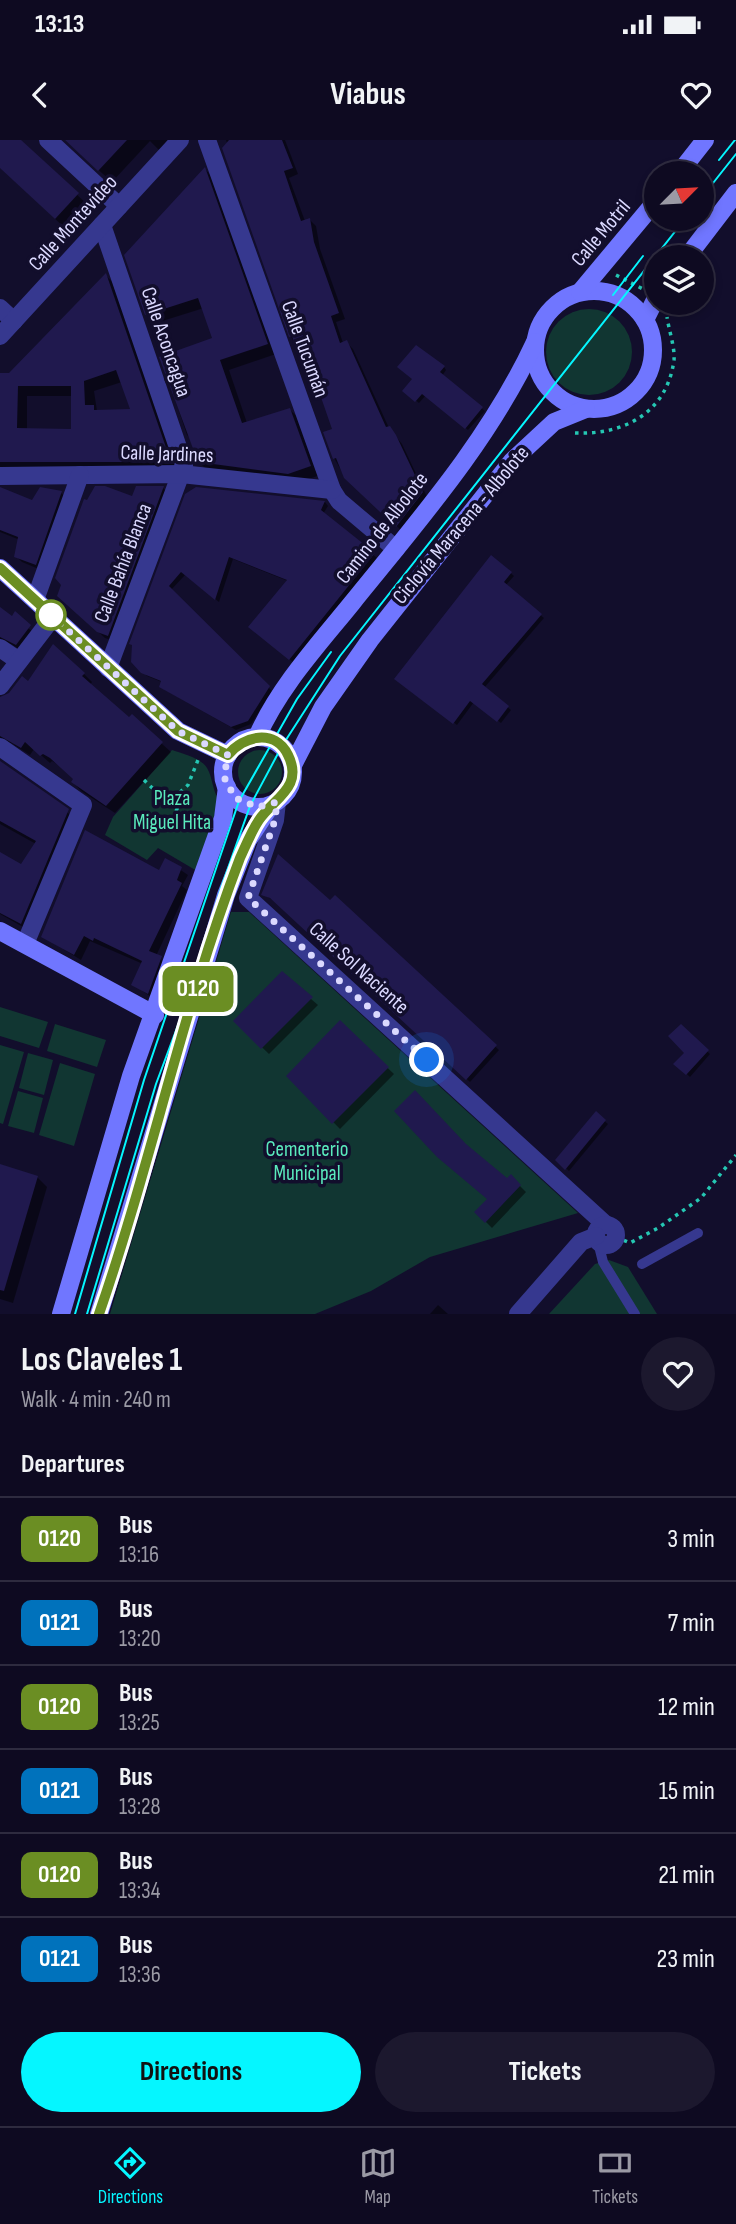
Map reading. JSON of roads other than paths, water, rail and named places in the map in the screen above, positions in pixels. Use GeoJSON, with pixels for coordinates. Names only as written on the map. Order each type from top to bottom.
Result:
{"type":"FeatureCollection","features":[{"type":"Feature","properties":{"kind":"street"},"geometry":{"type":"LineString","coordinates":[[48,140],[120,206]]}},
{"type":"Feature","properties":{"kind":"street","name":"Calle Montevideo"},"geometry":{"type":"LineString","coordinates":[[0,336],[180,140]]}},
{"type":"Feature","properties":{"kind":"street","name":"Calle Tucumán"},"geometry":{"type":"LineString","coordinates":[[207,140],[332,490],[340,501],[396,549]]}},
{"type":"Feature","properties":{"kind":"street"},"geometry":{"type":"LineString","coordinates":[[688,161],[705,140]]}},
{"type":"Feature","properties":{"kind":"street"},"geometry":{"type":"LineString","coordinates":[[696,245],[736,193]]}},
{"type":"Feature","properties":{"kind":"street","name":"Calle Motril"},"geometry":{"type":"LineString","coordinates":[[580,292],[644,216]]}},
{"type":"Feature","properties":{"kind":"street","name":"Calle Aconcagua"},"geometry":{"type":"LineString","coordinates":[[102,225],[184,465],[181,474]]}},
{"type":"Feature","properties":{"kind":"street"},"geometry":{"type":"LineString","coordinates":[[99,1314],[226,895],[248,840],[274,803],[286,793],[293,779],[293,765],[323,707],[370,640],[512,461],[554,422],[586,409],[618,404],[641,385],[652,359],[652,337],[645,320],[633,305],[614,294],[580,292],[566,297],[546,314],[535,342],[536,363],[542,379],[557,397],[586,409]]}},
{"type":"Feature","properties":{"kind":"street"},"geometry":{"type":"LineString","coordinates":[[0,308],[14,321]]}},
{"type":"Feature","properties":{"kind":"street"},"geometry":{"type":"LineString","coordinates":[[645,320],[650,315]]}},
{"type":"Feature","properties":{"kind":"street","name":"Camino de Albolote"},"geometry":{"type":"LineString","coordinates":[[257,737],[291,678],[481,439],[516,383],[535,342]]}},
{"type":"Feature","properties":{"kind":"street","name":"Calle Jardines"},"geometry":{"type":"LineString","coordinates":[[0,476],[181,474],[332,490]]}},
{"type":"Feature","properties":{"kind":"street","name":"Calle Bahía Blanca"},"geometry":{"type":"LineString","coordinates":[[108,668],[181,474]]}},
{"type":"Feature","properties":{"kind":"street"},"geometry":{"type":"LineString","coordinates":[[35,600],[80,475]]}},
{"type":"Feature","properties":{"kind":"street"},"geometry":{"type":"LineString","coordinates":[[0,568],[178,731],[228,755]]}},
{"type":"Feature","properties":{"kind":"street"},"geometry":{"type":"LineString","coordinates":[[0,686],[53,617]]}},
{"type":"Feature","properties":{"kind":"street"},"geometry":{"type":"LineString","coordinates":[[0,648],[19,661]]}},
{"type":"Feature","properties":{"kind":"street"},"geometry":{"type":"LineString","coordinates":[[274,803],[250,806],[235,798],[224,777],[228,755],[246,739],[268,738],[282,746],[293,765]]}},
{"type":"Feature","properties":{"kind":"street"},"geometry":{"type":"LineString","coordinates":[[0,747],[83,805],[25,944]]}},
{"type":"Feature","properties":{"kind":"street"},"geometry":{"type":"LineString","coordinates":[[61,1314],[131,1076],[155,1015],[223,818],[227,787]]}},
{"type":"Feature","properties":{"kind":"street","name":"Calle Sol Naciente"},"geometry":{"type":"LineString","coordinates":[[274,803],[275,820],[248,898],[604,1235]]}},
{"type":"Feature","properties":{"kind":"street"},"geometry":{"type":"LineString","coordinates":[[0,931],[155,1015]]}},
{"type":"Feature","properties":{"kind":"street"},"geometry":{"type":"LineString","coordinates":[[518,1314],[581,1242],[604,1235]]}},
{"type":"Feature","properties":{"kind":"lane"},"geometry":{"type":"LineString","coordinates":[[642,1264],[698,1233]]}},
{"type":"Feature","properties":{"kind":"lane"},"geometry":{"type":"LineString","coordinates":[[604,1235],[603,1262],[635,1314]]}},
{"type":"Feature","properties":{"kind":"tram line"},"geometry":{"type":"LineString","coordinates":[[719,160],[735,140]]}},
{"type":"Feature","properties":{"kind":"tram line"},"geometry":{"type":"LineString","coordinates":[[714,182],[736,154]]}},
{"type":"Feature","properties":{"kind":"tram line"},"geometry":{"type":"LineString","coordinates":[[87,1314],[156,1084],[183,1012],[221,888],[250,806],[282,746],[340,656],[676,231]]}},
{"type":"Feature","properties":{"kind":"tram line"},"geometry":{"type":"LineString","coordinates":[[613,295],[643,256]]}},
{"type":"Feature","properties":{"kind":"tram line"},"geometry":{"type":"LineString","coordinates":[[75,1314],[144,1080],[239,801],[297,699],[331,652]]}},
{"type":"Feature","properties":{"kind":"park label","name":"Plaza Miguel Hita"},"geometry":{"type":"Point","coordinates":[172,810]}},
{"type":"Feature","properties":{"kind":"park label","name":"Cementerio Municipal"},"geometry":{"type":"Point","coordinates":[307,1161]}}]}
